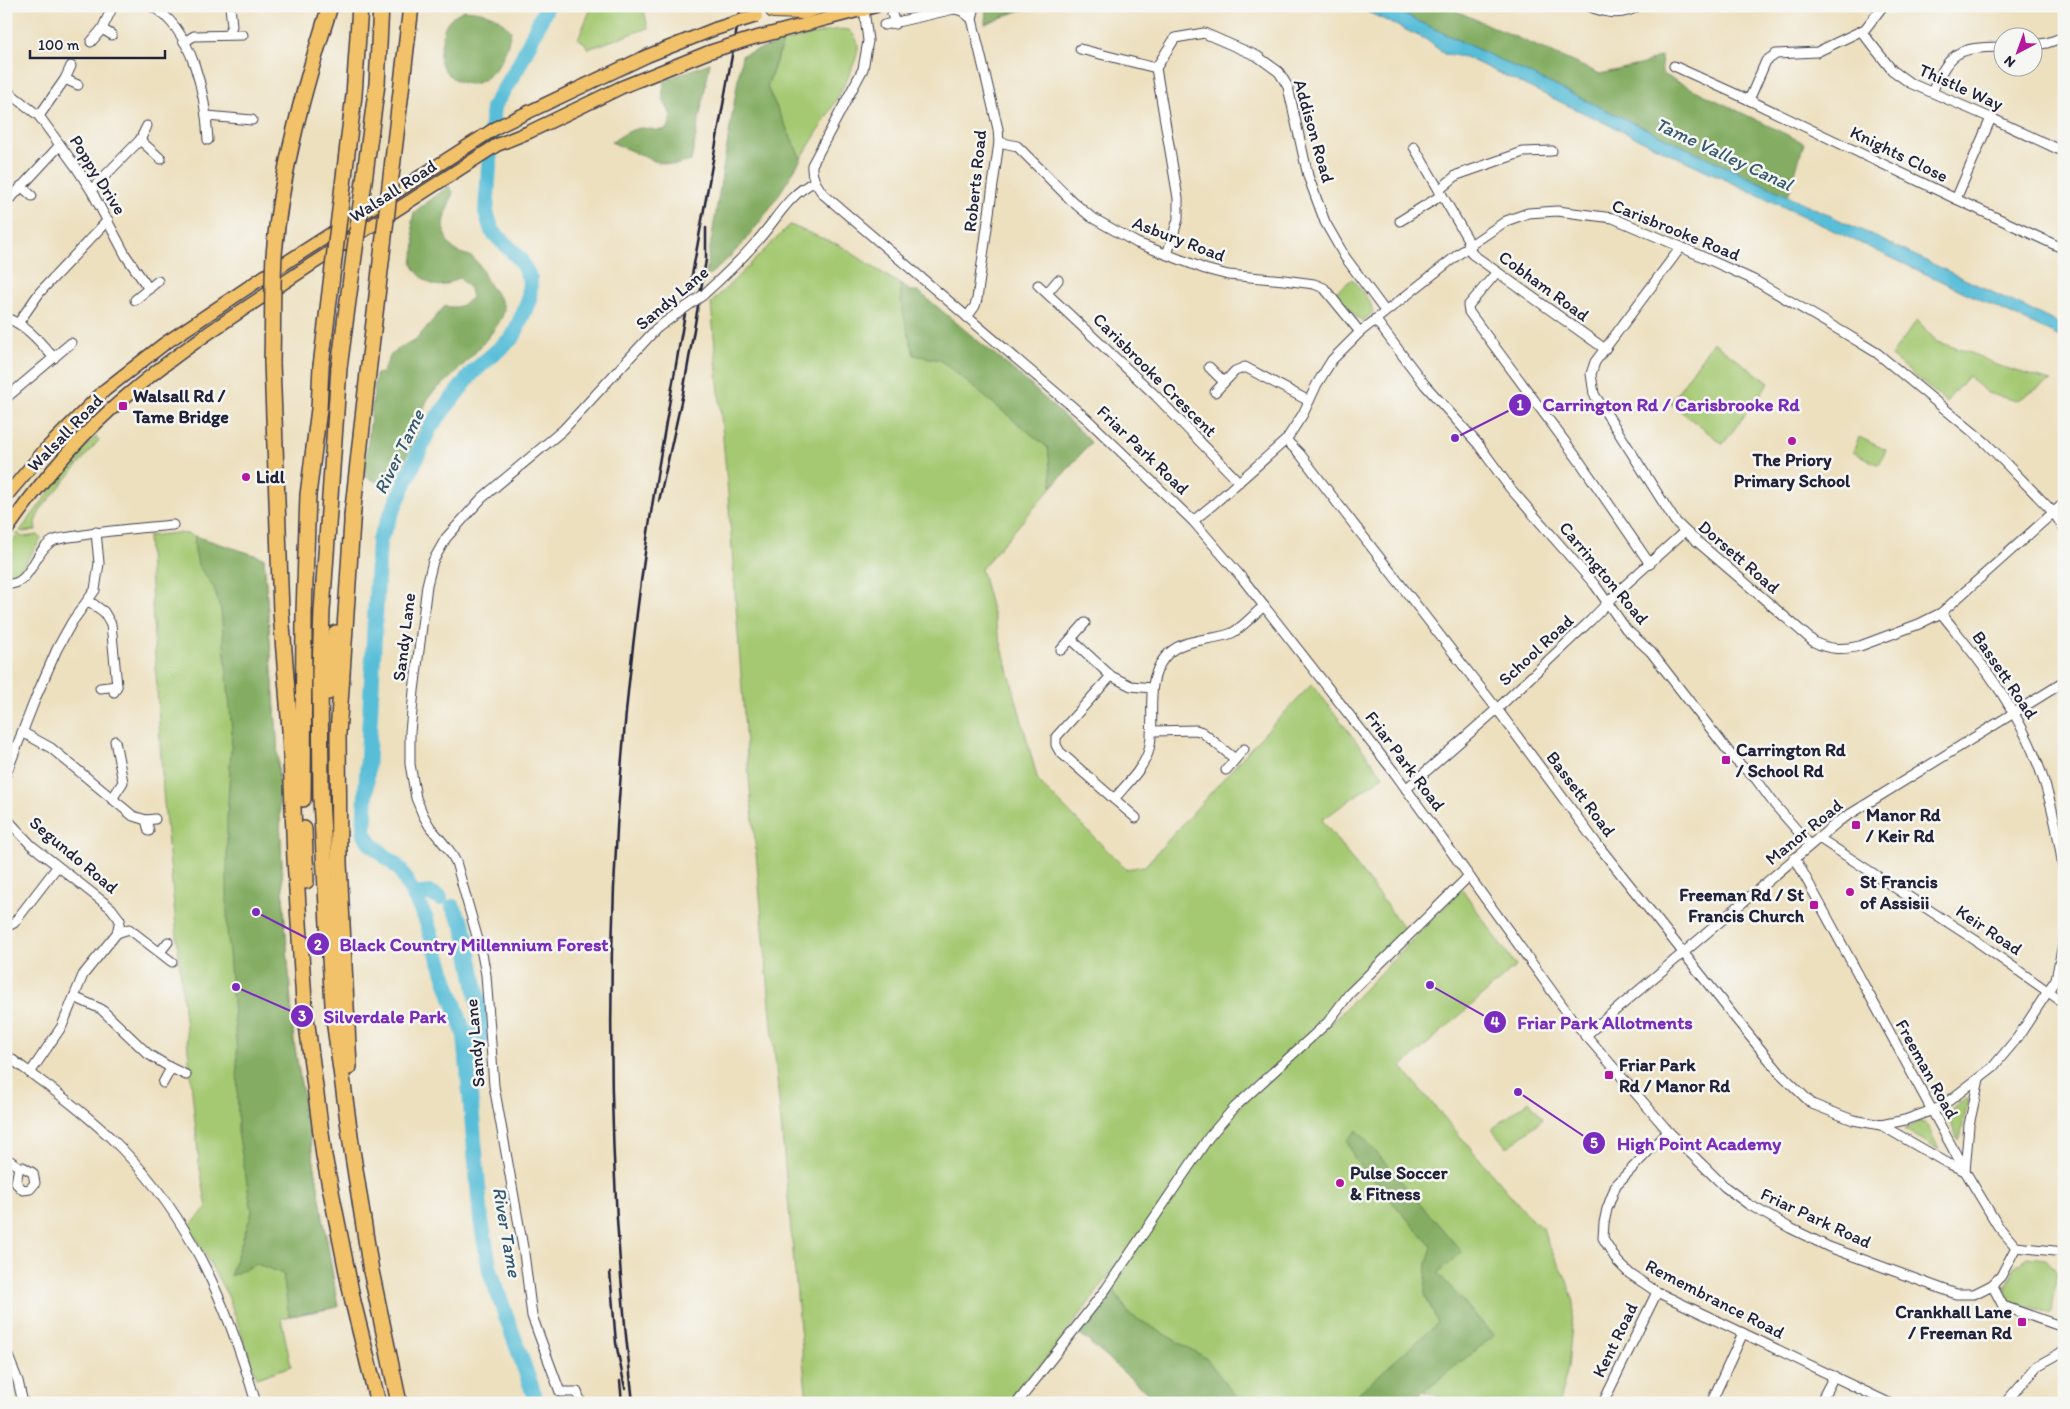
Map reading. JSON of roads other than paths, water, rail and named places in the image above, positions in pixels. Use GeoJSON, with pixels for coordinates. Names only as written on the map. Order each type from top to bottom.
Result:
{"type":"FeatureCollection","features":[{"type":"Feature","properties":{"kind":"highway"},"geometry":{"type":"LineString","coordinates":[[330,6],[308,77],[289,153],[274,256],[272,362],[281,612],[290,730],[295,859],[304,1002],[324,1156],[353,1302],[378,1403]]}},
{"type":"Feature","properties":{"kind":"highway"},"geometry":{"type":"LineString","coordinates":[[360,6],[354,95],[321,366],[319,409],[308,495],[304,604],[302,791],[312,983],[333,1159],[372,1380]]}},
{"type":"Feature","properties":{"kind":"highway"},"geometry":{"type":"LineString","coordinates":[[381,6],[376,93],[339,368],[322,611],[320,748],[324,863],[334,1019],[371,1271],[400,1403]]}},
{"type":"Feature","properties":{"kind":"highway"},"geometry":{"type":"LineString","coordinates":[[320,748],[353,507],[412,6]]}},
{"type":"Feature","properties":{"kind":"highway"},"geometry":{"type":"LineString","coordinates":[[774,11],[803,12],[821,6]]}},
{"type":"Feature","properties":{"kind":"highway"},"geometry":{"type":"LineString","coordinates":[[352,1150],[349,1043],[339,863],[338,734],[353,507]]}},
{"type":"Feature","properties":{"kind":"main road","name":"Walsall Road"},"geometry":{"type":"LineString","coordinates":[[6,496],[45,450],[105,390],[156,350],[265,276],[461,149],[499,126],[647,56],[715,29],[790,6]]}},
{"type":"Feature","properties":{"kind":"main road","name":"Walsall Road"},"geometry":{"type":"LineString","coordinates":[[6,531],[32,494],[77,443],[123,398],[170,368],[246,308],[497,145],[529,132],[646,76],[709,52],[866,7]]}},
{"type":"Feature","properties":{"kind":"main road"},"geometry":{"type":"LineString","coordinates":[[156,350],[170,368]]}},
{"type":"Feature","properties":{"kind":"street"},"geometry":{"type":"LineString","coordinates":[[91,42],[102,29],[113,6]]}},
{"type":"Feature","properties":{"kind":"street"},"geometry":{"type":"LineString","coordinates":[[151,6],[160,11],[184,42],[194,63],[207,116],[208,140]]}},
{"type":"Feature","properties":{"kind":"street"},"geometry":{"type":"LineString","coordinates":[[228,34],[232,26],[230,6]]}},
{"type":"Feature","properties":{"kind":"street","name":"Roberts Road"},"geometry":{"type":"LineString","coordinates":[[967,317],[973,310],[977,299],[998,142],[996,113],[972,19],[975,6]]}},
{"type":"Feature","properties":{"kind":"street"},"geometry":{"type":"LineString","coordinates":[[1588,6],[1609,13],[1625,12],[1638,6]]}},
{"type":"Feature","properties":{"kind":"street"},"geometry":{"type":"LineString","coordinates":[[1749,100],[1766,61],[1776,54],[1817,52],[1861,31],[1882,6]]}},
{"type":"Feature","properties":{"kind":"street"},"geometry":{"type":"LineString","coordinates":[[814,182],[812,173],[816,156],[863,69],[868,41],[866,7]]}},
{"type":"Feature","properties":{"kind":"street"},"geometry":{"type":"LineString","coordinates":[[884,25],[954,9],[962,11],[972,19]]}},
{"type":"Feature","properties":{"kind":"street"},"geometry":{"type":"LineString","coordinates":[[892,14],[894,24]]}},
{"type":"Feature","properties":{"kind":"street"},"geometry":{"type":"LineString","coordinates":[[102,29],[112,35]]}},
{"type":"Feature","properties":{"kind":"street","name":"Thistle Way"},"geometry":{"type":"LineString","coordinates":[[1861,31],[1892,70],[1910,83],[2064,152]]}},
{"type":"Feature","properties":{"kind":"street","name":"Addison Road"},"geometry":{"type":"LineString","coordinates":[[1156,68],[1175,38],[1204,34],[1257,56],[1279,72],[1288,86],[1308,176],[1325,222],[1345,257],[1385,311]]}},
{"type":"Feature","properties":{"kind":"street"},"geometry":{"type":"LineString","coordinates":[[184,42],[194,36],[243,35]]}},
{"type":"Feature","properties":{"kind":"street"},"geometry":{"type":"LineString","coordinates":[[2042,43],[2064,37]]}},
{"type":"Feature","properties":{"kind":"street"},"geometry":{"type":"LineString","coordinates":[[1932,92],[1945,65],[1956,53],[1974,48],[1992,47]]}},
{"type":"Feature","properties":{"kind":"street"},"geometry":{"type":"LineString","coordinates":[[1080,49],[1156,68],[1178,198],[1178,219],[1166,255]]}},
{"type":"Feature","properties":{"kind":"street"},"geometry":{"type":"LineString","coordinates":[[39,116],[66,79],[71,66]]}},
{"type":"Feature","properties":{"kind":"street","name":"Knights Close"},"geometry":{"type":"LineString","coordinates":[[1674,66],[1956,199],[1991,118]]}},
{"type":"Feature","properties":{"kind":"street"},"geometry":{"type":"LineString","coordinates":[[66,79],[78,85]]}},
{"type":"Feature","properties":{"kind":"street","name":"Poppy Drive"},"geometry":{"type":"LineString","coordinates":[[6,90],[39,116],[60,145],[91,190],[126,256],[149,289]]}},
{"type":"Feature","properties":{"kind":"street"},"geometry":{"type":"LineString","coordinates":[[207,116],[252,120]]}},
{"type":"Feature","properties":{"kind":"street"},"geometry":{"type":"LineString","coordinates":[[91,190],[140,140],[147,126]]}},
{"type":"Feature","properties":{"kind":"street"},"geometry":{"type":"LineString","coordinates":[[140,140],[161,159]]}},
{"type":"Feature","properties":{"kind":"street","name":"Asbury Road"},"geometry":{"type":"LineString","coordinates":[[998,142],[1017,146],[1072,201],[1091,217],[1137,243],[1166,255],[1228,275],[1284,280],[1319,286],[1324,288],[1360,332]]}},
{"type":"Feature","properties":{"kind":"street"},"geometry":{"type":"LineString","coordinates":[[12,197],[60,145]]}},
{"type":"Feature","properties":{"kind":"street","name":"Cobham Road"},"geometry":{"type":"LineString","coordinates":[[1414,147],[1467,238],[1472,254],[1605,349]]}},
{"type":"Feature","properties":{"kind":"street"},"geometry":{"type":"LineString","coordinates":[[1400,221],[1441,192],[1457,176],[1523,152],[1552,151]]}},
{"type":"Feature","properties":{"kind":"street","name":"Sandy Lane"},"geometry":{"type":"LineString","coordinates":[[581,1403],[577,1392],[560,1392],[532,1316],[524,1253],[494,1086],[486,976],[482,954],[456,862],[449,850],[430,827],[416,798],[410,764],[410,732],[427,585],[438,550],[446,538],[482,498],[563,430],[656,328],[702,295],[730,271],[759,239],[795,194],[814,182]]}},
{"type":"Feature","properties":{"kind":"street","name":"Friar Park Road"},"geometry":{"type":"LineString","coordinates":[[814,182],[823,194],[840,210],[1087,419],[1193,521],[1264,606],[1406,788],[1585,1036],[1668,1131],[1725,1187],[1748,1204],[1790,1228],[1829,1247],[1956,1294],[1974,1294],[1992,1285]]}},
{"type":"Feature","properties":{"kind":"street"},"geometry":{"type":"LineString","coordinates":[[21,186],[32,196]]}},
{"type":"Feature","properties":{"kind":"street"},"geometry":{"type":"LineString","coordinates":[[1956,199],[2064,249]]}},
{"type":"Feature","properties":{"kind":"street","name":"Carisbrooke Road"},"geometry":{"type":"LineString","coordinates":[[1193,521],[1286,440],[1296,428],[1332,360],[1375,319],[1469,246],[1506,221],[1528,213],[1557,211],[1613,218],[1681,247],[1754,280],[1877,353],[1986,443],[2053,512],[2064,528]]}},
{"type":"Feature","properties":{"kind":"street"},"geometry":{"type":"LineString","coordinates":[[19,322],[40,292],[108,220]]}},
{"type":"Feature","properties":{"kind":"street","name":"Dorsett Road"},"geometry":{"type":"LineString","coordinates":[[1681,247],[1593,368],[1592,385],[1594,394],[1670,512],[1685,531],[1814,642],[1838,650],[1860,646],[1919,624],[1941,613],[2064,503]]}},
{"type":"Feature","properties":{"kind":"street"},"geometry":{"type":"LineString","coordinates":[[1497,272],[1468,306],[1469,312],[1580,462],[1650,564]]}},
{"type":"Feature","properties":{"kind":"street"},"geometry":{"type":"LineString","coordinates":[[1047,293],[1058,280]]}},
{"type":"Feature","properties":{"kind":"street"},"geometry":{"type":"LineString","coordinates":[[135,300],[158,281]]}},
{"type":"Feature","properties":{"kind":"street","name":"Carisbrooke Crescent"},"geometry":{"type":"LineString","coordinates":[[1038,285],[1156,396],[1239,482]]}},
{"type":"Feature","properties":{"kind":"street"},"geometry":{"type":"LineString","coordinates":[[6,318],[19,322],[36,337],[54,358]]}},
{"type":"Feature","properties":{"kind":"street","name":"Carrington Road"},"geometry":{"type":"LineString","coordinates":[[1375,319],[1426,385],[1478,444],[1510,488],[1555,538],[1626,628],[1651,652],[1735,760],[1756,779],[1775,805],[1810,845]]}},
{"type":"Feature","properties":{"kind":"street"},"geometry":{"type":"LineString","coordinates":[[6,398],[71,343]]}},
{"type":"Feature","properties":{"kind":"street"},"geometry":{"type":"LineString","coordinates":[[1210,367],[1224,382]]}},
{"type":"Feature","properties":{"kind":"street"},"geometry":{"type":"LineString","coordinates":[[1215,392],[1235,371],[1245,368],[1309,401]]}},
{"type":"Feature","properties":{"kind":"street","name":"Bassett Road"},"geometry":{"type":"LineString","coordinates":[[1286,440],[1311,468],[1497,709],[1598,844],[1779,1072],[1802,1095],[1820,1108],[1853,1120],[1881,1125],[1964,1171]]}},
{"type":"Feature","properties":{"kind":"street"},"geometry":{"type":"LineString","coordinates":[[6,593],[7,584],[15,584],[22,580],[46,546],[54,540],[96,532],[173,525]]}},
{"type":"Feature","properties":{"kind":"street","name":"School Road"},"geometry":{"type":"LineString","coordinates":[[1406,788],[1497,709],[1623,587],[1685,531]]}},
{"type":"Feature","properties":{"kind":"street"},"geometry":{"type":"LineString","coordinates":[[6,774],[58,649],[72,622],[95,590],[99,563],[96,532]]}},
{"type":"Feature","properties":{"kind":"street"},"geometry":{"type":"LineString","coordinates":[[88,602],[104,612],[111,624],[115,689],[100,688]]}},
{"type":"Feature","properties":{"kind":"street"},"geometry":{"type":"LineString","coordinates":[[1114,799],[1147,756],[1153,730],[1151,688],[1159,664],[1174,649],[1186,643],[1233,632],[1264,606]]}},
{"type":"Feature","properties":{"kind":"street","name":"Bassett Road"},"geometry":{"type":"LineString","coordinates":[[1941,613],[1993,680],[2014,713],[2036,759],[2055,815],[2064,874]]}},
{"type":"Feature","properties":{"kind":"street"},"geometry":{"type":"LineString","coordinates":[[1061,650],[1085,623]]}},
{"type":"Feature","properties":{"kind":"street"},"geometry":{"type":"LineString","coordinates":[[1071,639],[1111,676],[1131,686],[1151,688]]}},
{"type":"Feature","properties":{"kind":"street"},"geometry":{"type":"LineString","coordinates":[[1111,676],[1056,737],[1056,745],[1060,752],[1136,818]]}},
{"type":"Feature","properties":{"kind":"street","name":"Manor Road"},"geometry":{"type":"LineString","coordinates":[[1585,1036],[1685,954],[1840,821],[2064,682]]}},
{"type":"Feature","properties":{"kind":"street"},"geometry":{"type":"LineString","coordinates":[[1153,730],[1196,730],[1202,732],[1235,759]]}},
{"type":"Feature","properties":{"kind":"street"},"geometry":{"type":"LineString","coordinates":[[22,732],[51,748],[134,816],[151,819],[149,831]]}},
{"type":"Feature","properties":{"kind":"street"},"geometry":{"type":"LineString","coordinates":[[112,799],[123,782],[122,772],[113,762],[115,741]]}},
{"type":"Feature","properties":{"kind":"street"},"geometry":{"type":"LineString","coordinates":[[1226,770],[1244,749]]}},
{"type":"Feature","properties":{"kind":"street","name":"Segundo Road"},"geometry":{"type":"LineString","coordinates":[[6,818],[31,846],[111,908],[120,920],[117,933]]}},
{"type":"Feature","properties":{"kind":"street","name":"Keir Road"},"geometry":{"type":"LineString","coordinates":[[1819,838],[1975,940],[2064,1002]]}},
{"type":"Feature","properties":{"kind":"street","name":"Freeman Road"},"geometry":{"type":"LineString","coordinates":[[1795,858],[1964,1171],[1998,1226],[2016,1247]]}},
{"type":"Feature","properties":{"kind":"street"},"geometry":{"type":"LineString","coordinates":[[6,927],[14,923],[57,867]]}},
{"type":"Feature","properties":{"kind":"street"},"geometry":{"type":"LineString","coordinates":[[1017,1403],[1106,1289],[1209,1137],[1235,1107],[1328,1022],[1349,994],[1469,876]]}},
{"type":"Feature","properties":{"kind":"street"},"geometry":{"type":"LineString","coordinates":[[30,1073],[62,1026],[83,975],[117,933],[129,928],[172,962]]}},
{"type":"Feature","properties":{"kind":"street","name":"Bassett Road"},"geometry":{"type":"LineString","coordinates":[[1881,1125],[1905,1120],[1941,1107],[1979,1080],[2006,1053],[2056,979],[2064,939]]}},
{"type":"Feature","properties":{"kind":"street"},"geometry":{"type":"LineString","coordinates":[[160,952],[168,942]]}},
{"type":"Feature","properties":{"kind":"street"},"geometry":{"type":"LineString","coordinates":[[74,997],[102,1009],[148,1054],[170,1068],[186,1075]]}},
{"type":"Feature","properties":{"kind":"street"},"geometry":{"type":"LineString","coordinates":[[6,1055],[121,1148],[178,1219],[210,1273],[230,1322],[256,1403]]}},
{"type":"Feature","properties":{"kind":"street"},"geometry":{"type":"LineString","coordinates":[[163,1082],[170,1068]]}},
{"type":"Feature","properties":{"kind":"street"},"geometry":{"type":"LineString","coordinates":[[1964,1171],[1970,1125],[1979,1080]]}},
{"type":"Feature","properties":{"kind":"street","name":"Remembrance Road"},"geometry":{"type":"LineString","coordinates":[[1668,1131],[1616,1185],[1607,1209],[1603,1238],[1617,1261],[1630,1274],[1657,1292],[1889,1403]]}},
{"type":"Feature","properties":{"kind":"street"},"geometry":{"type":"LineString","coordinates":[[6,1158],[18,1167]]}},
{"type":"Feature","properties":{"kind":"street"},"geometry":{"type":"LineString","coordinates":[[2064,1252],[2016,1247],[2001,1276],[1992,1285],[2003,1306],[2063,1332],[2064,1304]]}},
{"type":"Feature","properties":{"kind":"street","name":"Kent Road"},"geometry":{"type":"LineString","coordinates":[[1603,1403],[1657,1292]]}},
{"type":"Feature","properties":{"kind":"street"},"geometry":{"type":"LineString","coordinates":[[1711,1403],[1743,1332]]}},
{"type":"Feature","properties":{"kind":"street"},"geometry":{"type":"LineString","coordinates":[[6,1351],[18,1381],[23,1403]]}},
{"type":"Feature","properties":{"kind":"street"},"geometry":{"type":"LineString","coordinates":[[2005,1403],[2037,1366],[2064,1352]]}},
{"type":"Feature","properties":{"kind":"street"},"geometry":{"type":"LineString","coordinates":[[1820,1403],[1834,1376]]}},
{"type":"Feature","properties":{"kind":"water"},"geometry":{"type":"Polygon","coordinates":[[[1355,6],[1386,6],[2064,326],[2064,339],[1465,57],[1444,54],[1427,40],[1355,6]]]}},
{"type":"Feature","properties":{"kind":"waterway","name":"River Tame"},"geometry":{"type":"LineString","coordinates":[[537,1403],[490,1271],[481,1220],[465,1036],[425,917],[400,869],[370,843],[364,832],[379,541],[430,427],[473,372],[513,337],[529,300],[530,279],[520,259],[492,231],[486,212],[493,107],[518,67],[547,6]]}},
{"type":"Feature","properties":{"kind":"waterway","name":"River Tame"},"geometry":{"type":"LineString","coordinates":[[414,895],[430,893],[440,898]]}},
{"type":"Feature","properties":{"kind":"waterway","name":"River Tame"},"geometry":{"type":"LineString","coordinates":[[453,907],[464,927],[479,1006],[480,1038],[476,1049],[467,1061]]}},
{"type":"Feature","properties":{"kind":"railway"},"geometry":{"type":"LineString","coordinates":[[633,1403],[623,1305],[612,1107],[611,1008],[618,810],[626,711],[647,539],[684,319],[741,6]]}},
{"type":"Feature","properties":{"kind":"railway"},"geometry":{"type":"LineString","coordinates":[[659,501],[683,393],[706,260],[706,228]]}},
{"type":"Feature","properties":{"kind":"railway"},"geometry":{"type":"LineString","coordinates":[[610,1272],[616,1343],[625,1388]]}},
{"type":"Feature","properties":{"kind":"railway"},"geometry":{"type":"LineString","coordinates":[[620,1381],[622,1403]]}},
{"type":"Feature","properties":{"kind":"place","name":"Walsall Rd / Tame Bridge"},"geometry":{"type":"Point","coordinates":[123,406]}},
{"type":"Feature","properties":{"kind":"place","name":"Carrington Rd / Carisbrooke Rd"},"geometry":{"type":"Point","coordinates":[1455,438]}},
{"type":"Feature","properties":{"kind":"place","name":"The Priory Primary School"},"geometry":{"type":"Point","coordinates":[1792,441]}},
{"type":"Feature","properties":{"kind":"place","name":"Lidl"},"geometry":{"type":"Point","coordinates":[246,477]}},
{"type":"Feature","properties":{"kind":"place","name":"Carrington Rd / School Rd"},"geometry":{"type":"Point","coordinates":[1726,760]}},
{"type":"Feature","properties":{"kind":"place","name":"Manor Rd / Keir Rd"},"geometry":{"type":"Point","coordinates":[1856,825]}},
{"type":"Feature","properties":{"kind":"place","name":"St Francis of Assisii"},"geometry":{"type":"Point","coordinates":[1850,892]}},
{"type":"Feature","properties":{"kind":"place","name":"Freeman Rd / St Francis Church"},"geometry":{"type":"Point","coordinates":[1814,905]}},
{"type":"Feature","properties":{"kind":"place","name":"Black Country Millennium Forest"},"geometry":{"type":"Point","coordinates":[256,912]}},
{"type":"Feature","properties":{"kind":"place","name":"Friar Park Allotments"},"geometry":{"type":"Point","coordinates":[1430,985]}},
{"type":"Feature","properties":{"kind":"place","name":"Silverdale Park"},"geometry":{"type":"Point","coordinates":[236,987]}},
{"type":"Feature","properties":{"kind":"place","name":"Friar Park Rd / Manor Rd"},"geometry":{"type":"Point","coordinates":[1609,1075]}},
{"type":"Feature","properties":{"kind":"place","name":"High Point Academy"},"geometry":{"type":"Point","coordinates":[1518,1092]}},
{"type":"Feature","properties":{"kind":"place","name":"Pulse Soccer & Fitness"},"geometry":{"type":"Point","coordinates":[1340,1183]}},
{"type":"Feature","properties":{"kind":"place","name":"Crankhall Lane / Freeman Rd"},"geometry":{"type":"Point","coordinates":[2022,1322]}},
{"type":"Feature","properties":{"kind":"water label","name":"Tame Valley Canal"},"geometry":{"type":"Point","coordinates":[1724,154]}}]}
